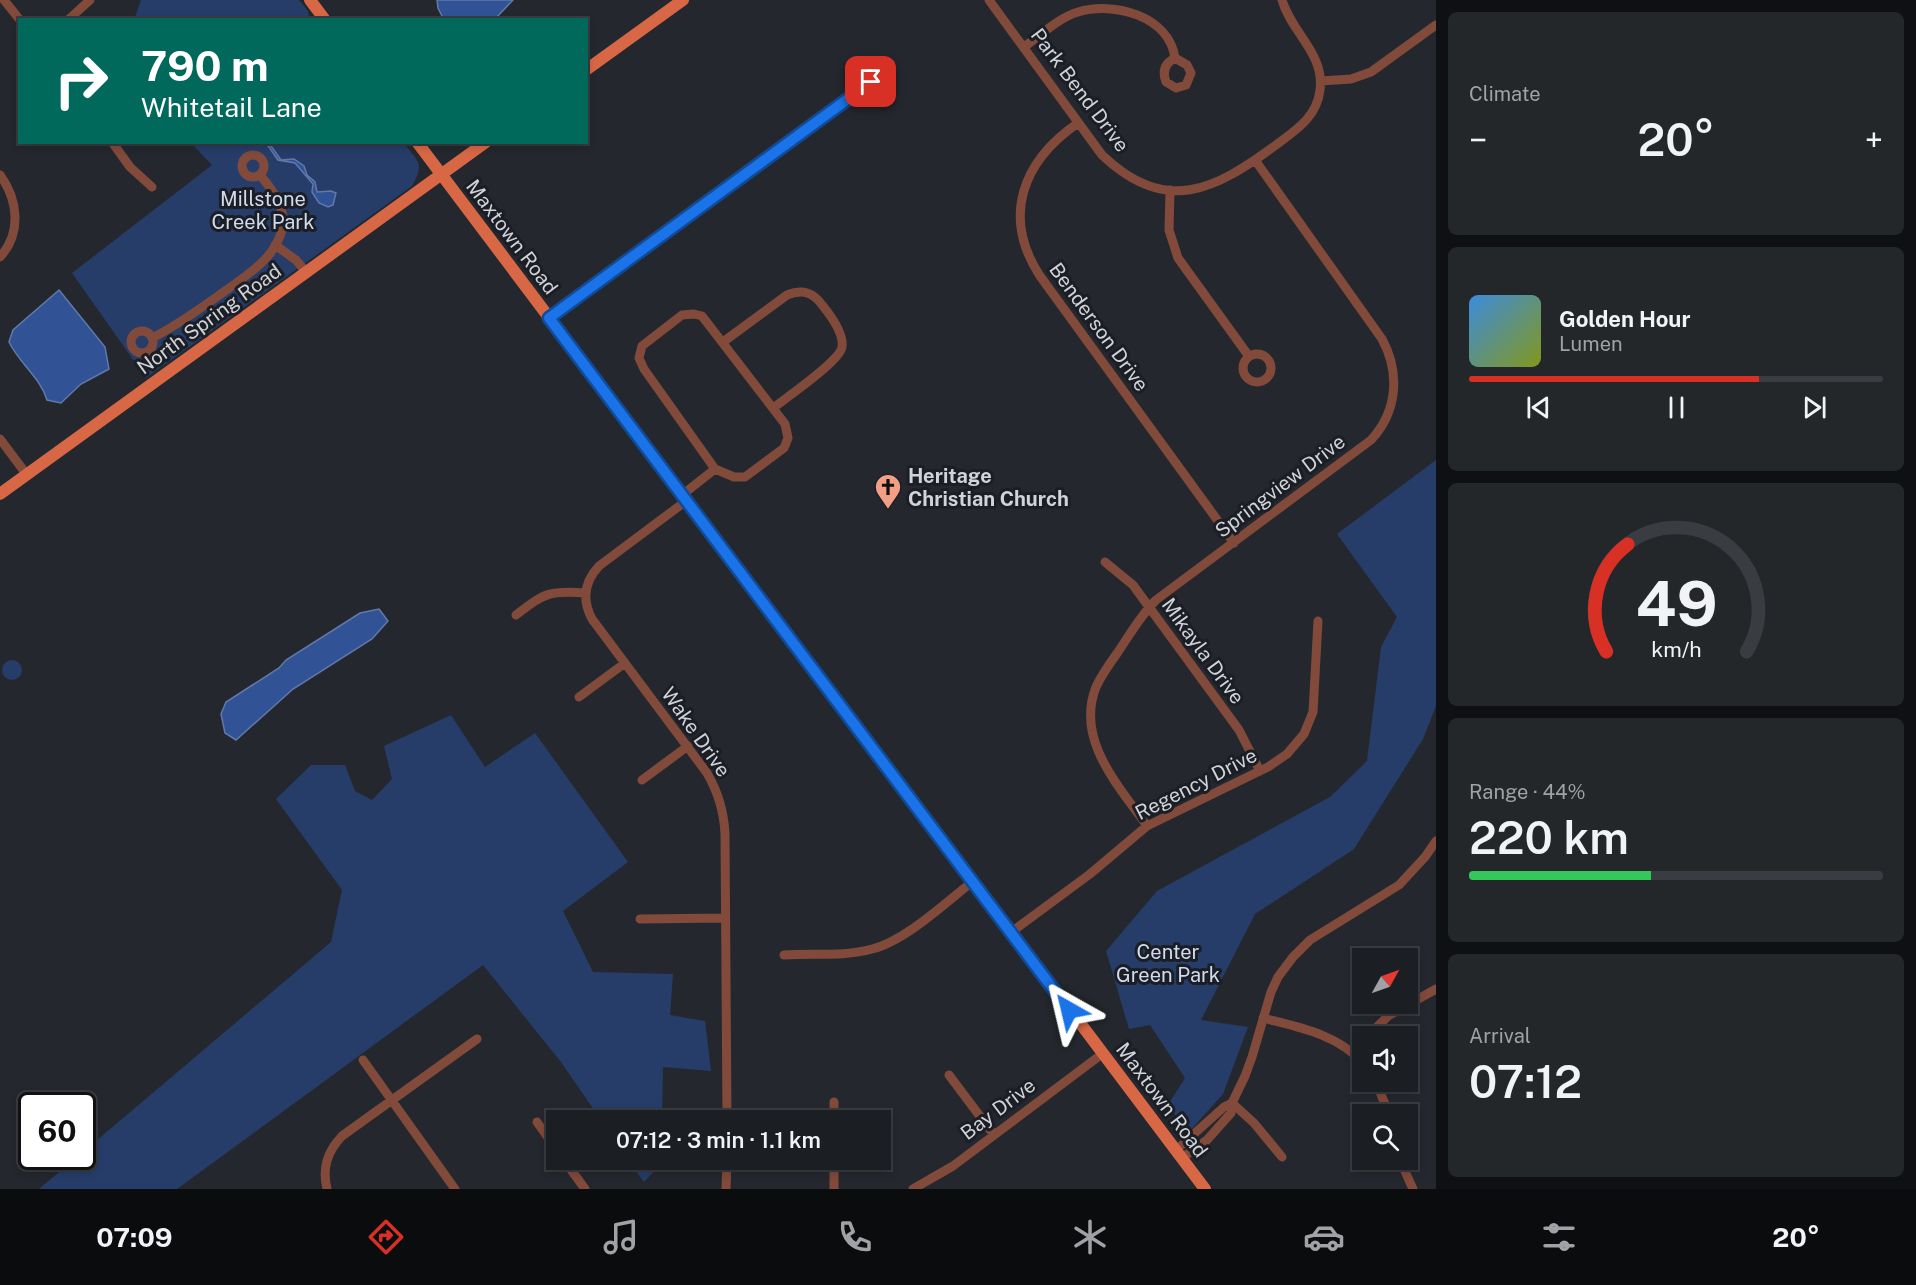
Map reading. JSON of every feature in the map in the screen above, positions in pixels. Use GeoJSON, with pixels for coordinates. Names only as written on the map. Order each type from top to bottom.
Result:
{"type":"FeatureCollection","features":[{"type":"Feature","properties":{"kind":"main road"},"geometry":{"type":"LineString","coordinates":[[310,0],[324,18]]}},
{"type":"Feature","properties":{"kind":"main road"},"geometry":{"type":"LineString","coordinates":[[588,69],[682,0]]}},
{"type":"Feature","properties":{"kind":"main road","name":"Maxtown Road"},"geometry":{"type":"LineString","coordinates":[[418,144],[1010,933],[1205,1189]]}},
{"type":"Feature","properties":{"kind":"main road","name":"North Spring Road"},"geometry":{"type":"LineString","coordinates":[[0,494],[483,144]]}},
{"type":"Feature","properties":{"kind":"street"},"geometry":{"type":"LineString","coordinates":[[4,0],[18,18]]}},
{"type":"Feature","properties":{"kind":"street"},"geometry":{"type":"LineString","coordinates":[[70,18],[90,0]]}},
{"type":"Feature","properties":{"kind":"street","name":"Park Bend Drive"},"geometry":{"type":"LineString","coordinates":[[989,0],[1102,155],[1119,170],[1139,182],[1170,190],[1195,189],[1224,180],[1301,127],[1318,101],[1321,81]]}},
{"type":"Feature","properties":{"kind":"street"},"geometry":{"type":"LineString","coordinates":[[1282,0],[1290,20],[1317,61],[1321,81],[1343,80],[1371,72],[1436,25]]}},
{"type":"Feature","properties":{"kind":"street"},"geometry":{"type":"LineString","coordinates":[[1024,47],[1060,20],[1072,14],[1104,8],[1127,11],[1155,25],[1171,44],[1175,58]]}},
{"type":"Feature","properties":{"kind":"street"},"geometry":{"type":"LineString","coordinates":[[549,318],[890,68]]}},
{"type":"Feature","properties":{"kind":"street","name":"Benderson Drive"},"geometry":{"type":"LineString","coordinates":[[1078,123],[1044,152],[1029,177],[1021,211],[1024,245],[1040,276],[1234,543]]}},
{"type":"Feature","properties":{"kind":"street"},"geometry":{"type":"LineString","coordinates":[[113,144],[130,167],[152,187]]}},
{"type":"Feature","properties":{"kind":"street","name":"Springview Drive"},"geometry":{"type":"LineString","coordinates":[[1147,826],[1096,749],[1090,713],[1096,688],[1102,676],[1149,607],[1371,440],[1387,419],[1394,393],[1392,360],[1382,339],[1255,160]]}},
{"type":"Feature","properties":{"kind":"street"},"geometry":{"type":"LineString","coordinates":[[0,175],[12,194],[16,214],[14,231],[0,257]]}},
{"type":"Feature","properties":{"kind":"street"},"geometry":{"type":"LineString","coordinates":[[152,338],[178,324],[248,274],[269,256],[284,223],[274,192],[260,175]]}},
{"type":"Feature","properties":{"kind":"street"},"geometry":{"type":"LineString","coordinates":[[1170,190],[1169,230],[1178,258],[1248,355]]}},
{"type":"Feature","properties":{"kind":"street"},"geometry":{"type":"LineString","coordinates":[[275,244],[296,260],[307,273]]}},
{"type":"Feature","properties":{"kind":"street"},"geometry":{"type":"LineString","coordinates":[[723,342],[787,295],[799,291],[811,294],[822,305],[841,336],[842,349],[834,360],[773,408]]}},
{"type":"Feature","properties":{"kind":"street"},"geometry":{"type":"LineString","coordinates":[[682,315],[702,316],[773,408],[785,424],[788,438],[784,448],[745,477],[734,477],[715,469],[644,369],[639,358],[642,346],[682,315]]}},
{"type":"Feature","properties":{"kind":"street"},"geometry":{"type":"LineString","coordinates":[[0,439],[27,475]]}},
{"type":"Feature","properties":{"kind":"street"},"geometry":{"type":"LineString","coordinates":[[516,615],[537,599],[553,592],[586,593],[590,578],[599,566],[684,498],[715,469]]}},
{"type":"Feature","properties":{"kind":"street","name":"Mikayla Drive"},"geometry":{"type":"LineString","coordinates":[[1105,562],[1133,585],[1239,730],[1260,771]]}},
{"type":"Feature","properties":{"kind":"street","name":"Wake Drive"},"geometry":{"type":"LineString","coordinates":[[586,593],[586,603],[592,619],[711,779],[722,809],[725,834],[727,1110]]}},
{"type":"Feature","properties":{"kind":"street","name":"Regency Drive"},"geometry":{"type":"LineString","coordinates":[[1010,933],[1090,874],[1147,826],[1260,771],[1287,754],[1296,745],[1309,723],[1315,701],[1318,621]]}},
{"type":"Feature","properties":{"kind":"street"},"geometry":{"type":"LineString","coordinates":[[579,697],[625,663]]}},
{"type":"Feature","properties":{"kind":"street"},"geometry":{"type":"LineString","coordinates":[[642,780],[688,746]]}},
{"type":"Feature","properties":{"kind":"street"},"geometry":{"type":"LineString","coordinates":[[1179,1154],[1224,1107],[1232,1103],[1245,1076],[1278,977],[1298,951],[1326,930],[1399,885],[1425,857],[1436,841]]}},
{"type":"Feature","properties":{"kind":"street"},"geometry":{"type":"LineString","coordinates":[[784,954],[859,952],[880,947],[899,937],[972,882]]}},
{"type":"Feature","properties":{"kind":"street"},"geometry":{"type":"LineString","coordinates":[[640,919],[725,918]]}},
{"type":"Feature","properties":{"kind":"street"},"geometry":{"type":"LineString","coordinates":[[1378,1026],[1388,1016],[1436,989]]}},
{"type":"Feature","properties":{"kind":"street"},"geometry":{"type":"LineString","coordinates":[[1263,1018],[1314,1031],[1352,1052]]}},
{"type":"Feature","properties":{"kind":"street"},"geometry":{"type":"LineString","coordinates":[[327,1189],[325,1167],[334,1143],[477,1039]]}},
{"type":"Feature","properties":{"kind":"street","name":"Bay Drive"},"geometry":{"type":"LineString","coordinates":[[913,1189],[944,1172],[1102,1053]]}},
{"type":"Feature","properties":{"kind":"street"},"geometry":{"type":"LineString","coordinates":[[363,1060],[455,1189]]}},
{"type":"Feature","properties":{"kind":"street"},"geometry":{"type":"LineString","coordinates":[[949,1075],[994,1135]]}},
{"type":"Feature","properties":{"kind":"street"},"geometry":{"type":"LineString","coordinates":[[834,1102],[834,1110]]}},
{"type":"Feature","properties":{"kind":"street"},"geometry":{"type":"LineString","coordinates":[[1232,1103],[1254,1123],[1282,1157]]}},
{"type":"Feature","properties":{"kind":"street"},"geometry":{"type":"LineString","coordinates":[[537,1122],[546,1135]]}},
{"type":"Feature","properties":{"kind":"street"},"geometry":{"type":"LineString","coordinates":[[571,1170],[585,1189]]}},
{"type":"Feature","properties":{"kind":"street"},"geometry":{"type":"LineString","coordinates":[[726,1189],[727,1170]]}},
{"type":"Feature","properties":{"kind":"street"},"geometry":{"type":"LineString","coordinates":[[834,1170],[834,1189]]}},
{"type":"Feature","properties":{"kind":"street"},"geometry":{"type":"LineString","coordinates":[[1404,1170],[1413,1189]]}},
{"type":"Feature","properties":{"kind":"green space"},"geometry":{"type":"Polygon","coordinates":[[[141,0],[299,0],[308,11],[309,18],[135,18],[141,0]]]}},
{"type":"Feature","properties":{"kind":"green space","name":"Millstone Creek Park"},"geometry":{"type":"Polygon","coordinates":[[[192,144],[405,144],[419,167],[412,186],[146,378],[72,273],[212,165],[192,144]]]}},
{"type":"Feature","properties":{"kind":"green space","name":"Center Green Park"},"geometry":{"type":"Polygon","coordinates":[[[1436,460],[1436,706],[1423,739],[1354,849],[1255,914],[1201,1020],[1248,1027],[1223,1094],[1188,1133],[1168,1105],[1185,1078],[1150,1025],[1129,1029],[1106,951],[1157,891],[1330,797],[1367,761],[1381,647],[1397,617],[1337,534],[1436,460]]]}},
{"type":"Feature","properties":{"kind":"green space"},"geometry":{"type":"Polygon","coordinates":[[[12,660],[19,663],[22,670],[19,677],[12,680],[5,677],[2,670],[5,663],[12,660]]]}},
{"type":"Feature","properties":{"kind":"green space"},"geometry":{"type":"Polygon","coordinates":[[[451,715],[485,767],[535,733],[628,862],[563,911],[593,972],[673,974],[670,1015],[705,1021],[711,1071],[663,1067],[662,1110],[594,1110],[561,1062],[483,965],[177,1189],[39,1189],[62,1170],[96,1170],[96,1141],[331,942],[342,890],[276,799],[311,765],[345,765],[355,791],[372,800],[392,779],[384,746],[451,715]]]}},
{"type":"Feature","properties":{"kind":"green space"},"geometry":{"type":"Polygon","coordinates":[[[635,1170],[655,1170],[644,1182],[635,1170]]]}},
{"type":"Feature","properties":{"kind":"shaded area"},"geometry":{"type":"Polygon","coordinates":[[[437,0],[513,0],[496,18],[443,18],[437,0]]]}},
{"type":"Feature","properties":{"kind":"shaded area"},"geometry":{"type":"Polygon","coordinates":[[[267,144],[270,144],[281,160],[294,159],[304,166],[307,175],[315,182],[317,192],[336,193],[333,205],[328,207],[319,203],[312,192],[313,184],[295,163],[278,160],[267,144]]]}},
{"type":"Feature","properties":{"kind":"shaded area"},"geometry":{"type":"Polygon","coordinates":[[[59,290],[105,347],[109,369],[81,384],[61,403],[47,400],[40,384],[9,342],[13,330],[59,290]]]}},
{"type":"Feature","properties":{"kind":"shaded area"},"geometry":{"type":"Polygon","coordinates":[[[379,609],[388,621],[372,639],[293,689],[236,740],[225,733],[221,714],[226,702],[360,613],[379,609]]]}},
{"type":"Feature","properties":{"kind":"place","name":"Heritage Christian Church"},"geometry":{"type":"Point","coordinates":[888,510]}},
{"type":"Feature","properties":{"kind":"route"},"geometry":{"type":"LineString","coordinates":[[871,82],[549,318],[1069,1010]]}}]}
